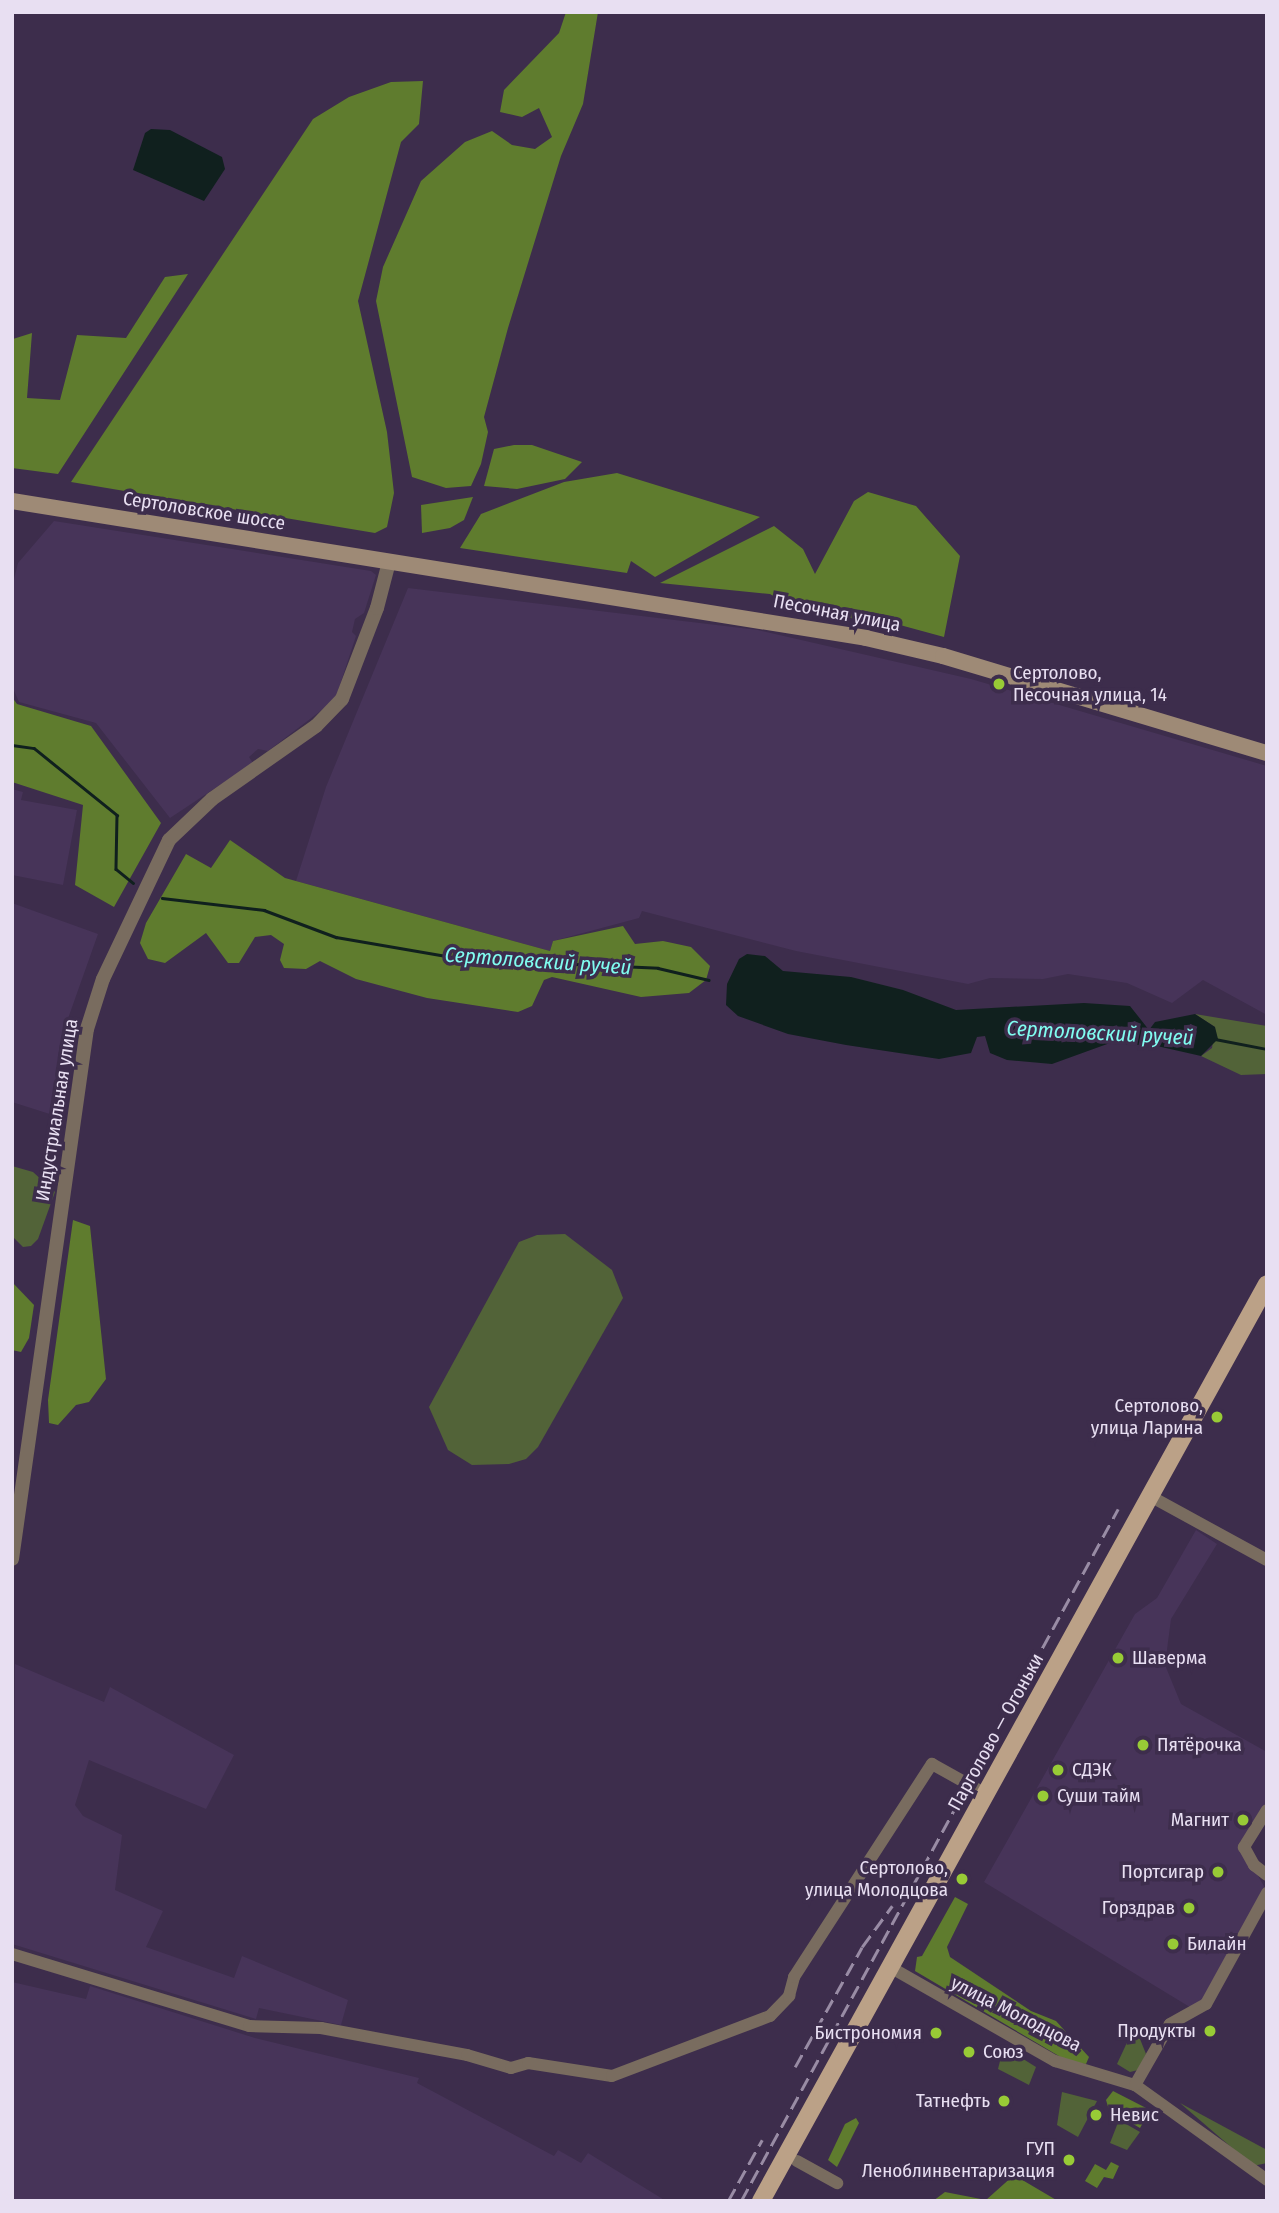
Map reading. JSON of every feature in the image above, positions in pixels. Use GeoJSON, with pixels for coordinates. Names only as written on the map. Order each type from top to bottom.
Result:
{"type":"FeatureCollection","features":[{"type":"Feature","properties":{"kind":"main road","name":"Сертоловское шоссе"},"geometry":{"type":"LineString","coordinates":[[12,501],[389,562]]}},
{"type":"Feature","properties":{"kind":"main road","name":"Песочная улица"},"geometry":{"type":"LineString","coordinates":[[389,562],[866,638],[943,656],[1267,753]]}},
{"type":"Feature","properties":{"kind":"main road","name":"Парголово — Огоньки"},"geometry":{"type":"LineString","coordinates":[[761,2201],[895,1970],[1155,1498],[1267,1284]]}},
{"type":"Feature","properties":{"kind":"main road","name":"Парголово — Огоньки"},"geometry":{"type":"LineString","coordinates":[[775,2201],[986,1794],[1267,1308]]}},
{"type":"Feature","properties":{"kind":"street","name":"Индустриальная улица"},"geometry":{"type":"LineString","coordinates":[[12,1559],[83,1055],[103,979],[169,840],[212,799],[316,726],[342,699],[377,608],[389,562]]}},
{"type":"Feature","properties":{"kind":"street"},"geometry":{"type":"LineString","coordinates":[[1155,1498],[1267,1560]]}},
{"type":"Feature","properties":{"kind":"street"},"geometry":{"type":"LineString","coordinates":[[12,1954],[249,2026],[321,2028],[467,2055],[511,2068],[528,2063],[612,2076],[770,2016],[789,1996],[794,1977],[932,1764],[986,1794]]}},
{"type":"Feature","properties":{"kind":"street"},"geometry":{"type":"LineString","coordinates":[[1267,1810],[1244,1847],[1254,1865],[1267,1875]]}},
{"type":"Feature","properties":{"kind":"street"},"geometry":{"type":"LineString","coordinates":[[1135,2085],[1170,2024],[1206,2004],[1267,1893]]}},
{"type":"Feature","properties":{"kind":"street","name":"улица Молодцова"},"geometry":{"type":"LineString","coordinates":[[895,1970],[1055,2061],[1135,2085],[1267,2180]]}},
{"type":"Feature","properties":{"kind":"street"},"geometry":{"type":"LineString","coordinates":[[797,2161],[837,2183]]}},
{"type":"Feature","properties":{"kind":"shaded area"},"geometry":{"type":"Polygon","coordinates":[[[54,521],[371,571],[376,575],[364,613],[355,619],[352,632],[356,636],[335,700],[268,751],[258,749],[249,757],[253,763],[170,818],[96,723],[19,702],[12,686],[12,587],[18,563],[54,521]]]}},
{"type":"Feature","properties":{"kind":"shaded area"},"geometry":{"type":"Polygon","coordinates":[[[408,588],[758,630],[971,679],[1267,766],[1267,1015],[1203,980],[1172,1003],[1127,983],[1068,974],[1043,979],[990,978],[968,984],[796,951],[642,911],[639,918],[553,941],[550,951],[296,881],[326,787],[408,588]]]}},
{"type":"Feature","properties":{"kind":"shaded area"},"geometry":{"type":"Polygon","coordinates":[[[12,789],[23,792],[21,800],[77,810],[63,885],[12,875],[12,789]]]}},
{"type":"Feature","properties":{"kind":"shaded area"},"geometry":{"type":"Polygon","coordinates":[[[12,903],[98,934],[65,1027],[56,1116],[12,1102],[12,903]]]}},
{"type":"Feature","properties":{"kind":"shaded area"},"geometry":{"type":"Polygon","coordinates":[[[1196,1530],[1217,1544],[1171,1619],[1165,1665],[1181,1704],[1267,1752],[1267,1803],[1241,1846],[1265,1888],[1198,2012],[984,1882],[1135,1614],[1157,1598],[1196,1530]]]}},
{"type":"Feature","properties":{"kind":"shaded area"},"geometry":{"type":"Polygon","coordinates":[[[15,1664],[104,1702],[110,1687],[234,1755],[206,1809],[89,1760],[75,1805],[83,1816],[122,1835],[115,1890],[163,1911],[146,1947],[234,1978],[242,1956],[348,2000],[341,2025],[259,2008],[256,2019],[12,1944],[15,1664]]]}},
{"type":"Feature","properties":{"kind":"shaded area"},"geometry":{"type":"Polygon","coordinates":[[[12,1982],[86,1999],[90,1986],[255,2038],[419,2078],[417,2083],[554,2156],[558,2150],[581,2163],[588,2153],[666,2201],[12,2201],[12,1982]]]}},
{"type":"Feature","properties":{"kind":"green space"},"geometry":{"type":"Polygon","coordinates":[[[566,12],[598,12],[583,104],[561,156],[508,328],[484,417],[488,432],[481,464],[471,486],[446,488],[412,477],[376,301],[383,267],[421,181],[465,142],[492,131],[512,145],[535,149],[552,137],[539,108],[522,117],[500,112],[504,90],[559,33],[566,12]]]}},
{"type":"Feature","properties":{"kind":"green space"},"geometry":{"type":"Polygon","coordinates":[[[423,81],[419,124],[401,142],[358,301],[387,432],[394,493],[387,527],[375,533],[71,482],[313,119],[349,97],[391,82],[423,81]]]}},
{"type":"Feature","properties":{"kind":"green space"},"geometry":{"type":"Polygon","coordinates":[[[188,274],[58,474],[12,468],[13,339],[32,333],[27,398],[60,400],[77,335],[126,338],[165,277],[188,274]]]}},
{"type":"Feature","properties":{"kind":"green space"},"geometry":{"type":"Polygon","coordinates":[[[532,445],[582,462],[565,479],[517,489],[484,486],[494,449],[532,445]]]}},
{"type":"Feature","properties":{"kind":"green space"},"geometry":{"type":"Polygon","coordinates":[[[617,473],[760,517],[655,577],[631,561],[627,573],[460,548],[481,514],[564,482],[617,473]]]}},
{"type":"Feature","properties":{"kind":"green space"},"geometry":{"type":"Polygon","coordinates":[[[868,492],[916,506],[960,556],[944,637],[878,619],[860,620],[789,605],[770,594],[660,583],[774,526],[803,549],[815,574],[854,501],[868,492]]]}},
{"type":"Feature","properties":{"kind":"green space"},"geometry":{"type":"Polygon","coordinates":[[[473,497],[464,520],[450,528],[422,533],[421,505],[473,497]]]}},
{"type":"Feature","properties":{"kind":"green space"},"geometry":{"type":"Polygon","coordinates":[[[12,697],[17,704],[91,726],[161,823],[114,907],[75,885],[83,805],[12,782],[12,697]]]}},
{"type":"Feature","properties":{"kind":"green space"},"geometry":{"type":"Polygon","coordinates":[[[230,840],[285,878],[550,951],[553,941],[623,926],[635,944],[663,941],[691,947],[710,966],[706,980],[689,993],[641,997],[552,977],[544,980],[532,1006],[518,1012],[427,998],[356,979],[320,961],[306,969],[284,968],[280,960],[284,944],[271,935],[255,937],[239,963],[228,963],[206,933],[165,963],[148,959],[140,943],[146,923],[186,854],[211,868],[230,840]]]}},
{"type":"Feature","properties":{"kind":"green space"},"geometry":{"type":"Polygon","coordinates":[[[1195,1014],[1267,1026],[1267,1074],[1241,1075],[1201,1056],[1212,1048],[1215,1027],[1195,1014]]]}},
{"type":"Feature","properties":{"kind":"green space"},"geometry":{"type":"Polygon","coordinates":[[[12,1166],[33,1172],[55,1192],[38,1239],[31,1246],[23,1247],[12,1236],[12,1166]]]}},
{"type":"Feature","properties":{"kind":"green space"},"geometry":{"type":"Polygon","coordinates":[[[73,1220],[90,1226],[106,1379],[89,1402],[76,1405],[58,1425],[49,1423],[48,1400],[73,1220]]]}},
{"type":"Feature","properties":{"kind":"green space"},"geometry":{"type":"Polygon","coordinates":[[[565,1234],[612,1270],[623,1298],[538,1447],[526,1459],[509,1464],[472,1465],[448,1450],[429,1407],[519,1242],[537,1235],[565,1234]]]}},
{"type":"Feature","properties":{"kind":"green space"},"geometry":{"type":"Polygon","coordinates":[[[12,1282],[34,1305],[29,1338],[21,1352],[12,1350],[12,1282]]]}},
{"type":"Feature","properties":{"kind":"green space"},"geometry":{"type":"Polygon","coordinates":[[[955,1897],[968,1904],[947,1947],[950,1957],[1031,2011],[1056,2021],[1089,2057],[1086,2064],[1069,2062],[915,1971],[917,1957],[922,1956],[955,1897]]]}},
{"type":"Feature","properties":{"kind":"green space"},"geometry":{"type":"Polygon","coordinates":[[[1131,2034],[1138,2034],[1146,2054],[1138,2070],[1130,2072],[1117,2064],[1131,2034]]]}},
{"type":"Feature","properties":{"kind":"green space"},"geometry":{"type":"Polygon","coordinates":[[[1009,2050],[1036,2067],[1029,2085],[998,2069],[1002,2053],[1009,2050]]]}},
{"type":"Feature","properties":{"kind":"green space"},"geometry":{"type":"Polygon","coordinates":[[[1113,2091],[1150,2110],[1140,2128],[1109,2110],[1106,2100],[1113,2091]]]}},
{"type":"Feature","properties":{"kind":"green space"},"geometry":{"type":"Polygon","coordinates":[[[1062,2092],[1097,2101],[1078,2137],[1057,2125],[1062,2092]]]}},
{"type":"Feature","properties":{"kind":"green space"},"geometry":{"type":"Polygon","coordinates":[[[1180,2103],[1267,2150],[1267,2163],[1253,2166],[1180,2103]]]}},
{"type":"Feature","properties":{"kind":"green space"},"geometry":{"type":"Polygon","coordinates":[[[856,2118],[859,2123],[837,2167],[828,2160],[845,2124],[856,2118]]]}},
{"type":"Feature","properties":{"kind":"green space"},"geometry":{"type":"Polygon","coordinates":[[[1119,2120],[1140,2132],[1127,2150],[1110,2143],[1119,2120]]]}},
{"type":"Feature","properties":{"kind":"green space"},"geometry":{"type":"Polygon","coordinates":[[[1111,2162],[1119,2166],[1113,2179],[1104,2177],[1097,2188],[1085,2181],[1095,2164],[1106,2170],[1111,2162]]]}},
{"type":"Feature","properties":{"kind":"green space"},"geometry":{"type":"Polygon","coordinates":[[[1014,2175],[1058,2201],[933,2201],[945,2192],[986,2200],[1014,2175]]]}},
{"type":"Feature","properties":{"kind":"water"},"geometry":{"type":"Polygon","coordinates":[[[151,129],[170,130],[222,157],[225,169],[204,201],[133,170],[145,133],[151,129]]]}},
{"type":"Feature","properties":{"kind":"water"},"geometry":{"type":"Polygon","coordinates":[[[747,954],[765,956],[783,971],[851,977],[903,990],[956,1010],[1084,1003],[1130,1006],[1149,1030],[1155,1022],[1195,1014],[1215,1027],[1218,1039],[1201,1056],[1157,1046],[1144,1036],[1139,1045],[1110,1043],[1052,1064],[1007,1060],[990,1053],[985,1036],[977,1037],[971,1053],[939,1059],[846,1045],[788,1034],[738,1016],[726,1005],[727,984],[739,959],[747,954]]]}},
{"type":"Feature","properties":{"kind":"waterway","name":"Сертоловский ручей"},"geometry":{"type":"LineString","coordinates":[[12,745],[34,748],[117,815],[116,869],[133,883]]}},
{"type":"Feature","properties":{"kind":"waterway","name":"Сертоловский ручей"},"geometry":{"type":"LineString","coordinates":[[162,898],[264,910],[336,937],[463,959],[658,968],[709,980]]}},
{"type":"Feature","properties":{"kind":"waterway","name":"Сертоловский ручей"},"geometry":{"type":"LineString","coordinates":[[1215,1039],[1267,1049]]}},
{"type":"Feature","properties":{"kind":"railway"},"geometry":{"type":"LineString","coordinates":[[741,2201],[1118,1509]]}},
{"type":"Feature","properties":{"kind":"railway"},"geometry":{"type":"LineString","coordinates":[[795,2067],[862,1947],[892,1906]]}},
{"type":"Feature","properties":{"kind":"railway"},"geometry":{"type":"LineString","coordinates":[[728,2201],[762,2140]]}},
{"type":"Feature","properties":{"kind":"place","name":"Сертолово, Песочная улица, 14"},"geometry":{"type":"Point","coordinates":[999,684]}},
{"type":"Feature","properties":{"kind":"place","name":"Сертолово, улица Ларина"},"geometry":{"type":"Point","coordinates":[1217,1417]}},
{"type":"Feature","properties":{"kind":"place","name":"Шаверма"},"geometry":{"type":"Point","coordinates":[1118,1658]}},
{"type":"Feature","properties":{"kind":"place","name":"Пятёрочка"},"geometry":{"type":"Point","coordinates":[1143,1745]}},
{"type":"Feature","properties":{"kind":"place","name":"СДЭК"},"geometry":{"type":"Point","coordinates":[1058,1770]}},
{"type":"Feature","properties":{"kind":"place","name":"Суши тайм"},"geometry":{"type":"Point","coordinates":[1043,1796]}},
{"type":"Feature","properties":{"kind":"place","name":"Магнит"},"geometry":{"type":"Point","coordinates":[1243,1820]}},
{"type":"Feature","properties":{"kind":"place","name":"Портсигар"},"geometry":{"type":"Point","coordinates":[1218,1872]}},
{"type":"Feature","properties":{"kind":"place","name":"Сертолово, улица Молодцова"},"geometry":{"type":"Point","coordinates":[962,1879]}},
{"type":"Feature","properties":{"kind":"place","name":"Горздрав"},"geometry":{"type":"Point","coordinates":[1189,1908]}},
{"type":"Feature","properties":{"kind":"place","name":"Билайн"},"geometry":{"type":"Point","coordinates":[1173,1944]}},
{"type":"Feature","properties":{"kind":"place","name":"Продукты"},"geometry":{"type":"Point","coordinates":[1210,2031]}},
{"type":"Feature","properties":{"kind":"place","name":"Бистрономия"},"geometry":{"type":"Point","coordinates":[936,2033]}},
{"type":"Feature","properties":{"kind":"place","name":"Союз"},"geometry":{"type":"Point","coordinates":[969,2052]}},
{"type":"Feature","properties":{"kind":"place","name":"Татнефть"},"geometry":{"type":"Point","coordinates":[1004,2101]}},
{"type":"Feature","properties":{"kind":"place","name":"Невис"},"geometry":{"type":"Point","coordinates":[1096,2115]}},
{"type":"Feature","properties":{"kind":"place","name":"ГУП Леноблинвентаризация"},"geometry":{"type":"Point","coordinates":[1069,2160]}}]}
